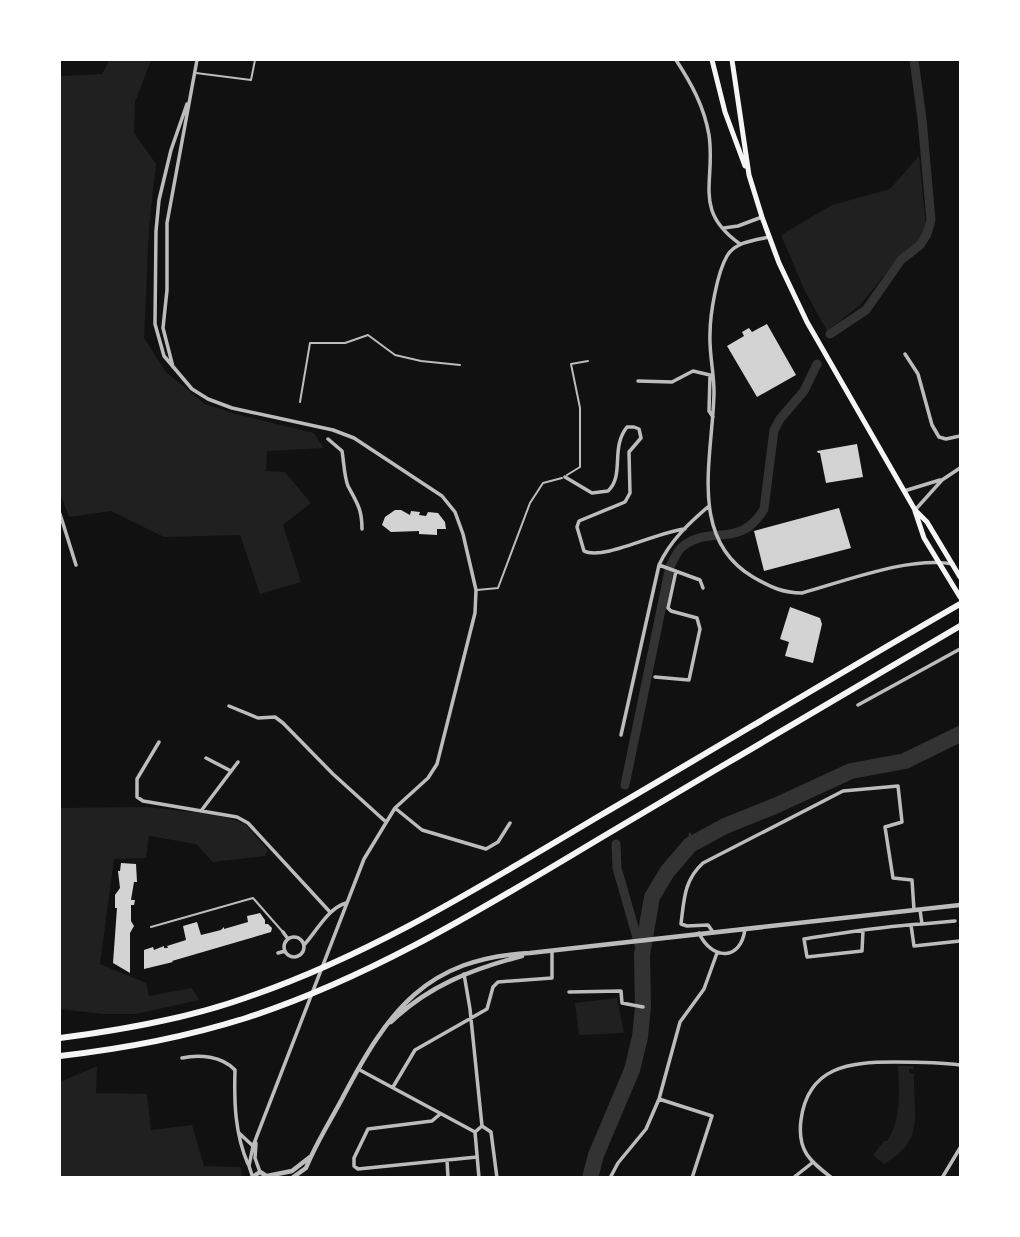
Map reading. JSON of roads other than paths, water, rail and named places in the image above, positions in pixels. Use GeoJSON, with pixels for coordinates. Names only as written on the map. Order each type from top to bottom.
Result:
{"type":"FeatureCollection","features":[{"type":"Feature","properties":{"kind":"highway"},"geometry":{"type":"LineString","coordinates":[[60,1038],[155,1022],[242,999],[306,976],[373,945],[499,875],[961,604]]}},
{"type":"Feature","properties":{"kind":"highway"},"geometry":{"type":"LineString","coordinates":[[60,1056],[141,1044],[246,1018],[363,971],[476,911],[961,626]]}},
{"type":"Feature","properties":{"kind":"main road"},"geometry":{"type":"LineString","coordinates":[[712,60],[725,112],[762,218],[807,322],[904,492],[915,510],[927,522],[961,577]]}},
{"type":"Feature","properties":{"kind":"main road"},"geometry":{"type":"LineString","coordinates":[[732,60],[749,175]]}},
{"type":"Feature","properties":{"kind":"main road"},"geometry":{"type":"LineString","coordinates":[[915,510],[919,526],[961,597]]}},
{"type":"Feature","properties":{"kind":"street"},"geometry":{"type":"LineString","coordinates":[[173,369],[163,328],[167,290],[167,223],[197,60]]}},
{"type":"Feature","properties":{"kind":"street"},"geometry":{"type":"LineString","coordinates":[[676,60],[701,104],[711,154],[708,199],[713,215],[741,244]]}},
{"type":"Feature","properties":{"kind":"street"},"geometry":{"type":"LineString","coordinates":[[187,104],[171,150],[159,200],[156,231],[155,324],[163,356],[192,389],[232,408],[333,430],[354,438],[442,496],[456,512],[476,590],[475,613],[437,764],[428,778],[395,808],[363,859],[253,1146],[248,1166]]}},
{"type":"Feature","properties":{"kind":"street"},"geometry":{"type":"LineString","coordinates":[[724,228],[762,218]]}},
{"type":"Feature","properties":{"kind":"street"},"geometry":{"type":"LineString","coordinates":[[769,237],[741,244],[727,256],[712,314],[709,335],[714,375],[714,419],[709,506],[712,527],[723,552],[739,569],[773,589],[792,593],[803,593],[911,564],[953,564]]}},
{"type":"Feature","properties":{"kind":"street"},"geometry":{"type":"LineString","coordinates":[[905,354],[918,374],[932,425],[939,437],[946,439],[961,436]]}},
{"type":"Feature","properties":{"kind":"street"},"geometry":{"type":"LineString","coordinates":[[638,382],[672,383],[694,371],[710,375],[709,411],[714,419]]}},
{"type":"Feature","properties":{"kind":"street"},"geometry":{"type":"LineString","coordinates":[[565,477],[592,493],[608,491],[616,480],[616,451],[623,433],[628,427],[634,426],[639,429],[641,438],[629,452],[631,493],[625,502],[579,521],[577,527],[584,551],[592,555],[685,529]]}},
{"type":"Feature","properties":{"kind":"street"},"geometry":{"type":"LineString","coordinates":[[328,439],[342,451],[347,484],[357,499],[362,515],[362,529]]}},
{"type":"Feature","properties":{"kind":"street"},"geometry":{"type":"LineString","coordinates":[[904,492],[942,480],[961,468]]}},
{"type":"Feature","properties":{"kind":"street"},"geometry":{"type":"LineString","coordinates":[[915,510],[942,480]]}},
{"type":"Feature","properties":{"kind":"street"},"geometry":{"type":"LineString","coordinates":[[621,735],[659,565],[666,549],[709,506]]}},
{"type":"Feature","properties":{"kind":"street"},"geometry":{"type":"LineString","coordinates":[[60,514],[76,565]]}},
{"type":"Feature","properties":{"kind":"street"},"geometry":{"type":"LineString","coordinates":[[659,565],[700,580],[703,588]]}},
{"type":"Feature","properties":{"kind":"street"},"geometry":{"type":"LineString","coordinates":[[655,677],[689,680],[700,629],[697,618],[668,608],[675,570]]}},
{"type":"Feature","properties":{"kind":"street"},"geometry":{"type":"LineString","coordinates":[[858,705],[961,649]]}},
{"type":"Feature","properties":{"kind":"street"},"geometry":{"type":"LineString","coordinates":[[229,706],[258,718],[275,717],[386,822]]}},
{"type":"Feature","properties":{"kind":"street"},"geometry":{"type":"LineString","coordinates":[[159,742],[137,779],[137,797],[155,803],[237,817],[248,822],[330,912]]}},
{"type":"Feature","properties":{"kind":"street"},"geometry":{"type":"LineString","coordinates":[[206,758],[231,771]]}},
{"type":"Feature","properties":{"kind":"street"},"geometry":{"type":"LineString","coordinates":[[201,811],[238,762]]}},
{"type":"Feature","properties":{"kind":"street"},"geometry":{"type":"LineString","coordinates":[[713,932],[708,925],[681,924],[687,884],[693,872],[704,863],[843,791],[898,786],[902,822],[885,827],[893,878],[912,880],[922,924]]}},
{"type":"Feature","properties":{"kind":"street"},"geometry":{"type":"LineString","coordinates":[[395,808],[422,830],[486,849],[498,842],[510,823]]}},
{"type":"Feature","properties":{"kind":"street"},"geometry":{"type":"LineString","coordinates":[[288,939],[285,951],[292,957],[298,956],[330,912],[346,903]]}},
{"type":"Feature","properties":{"kind":"street"},"geometry":{"type":"LineString","coordinates":[[292,1178],[306,1168],[358,1069],[395,1012],[422,988],[460,967],[501,955],[961,905]]}},
{"type":"Feature","properties":{"kind":"street"},"geometry":{"type":"LineString","coordinates":[[863,931],[862,951],[807,957],[804,939],[863,931],[911,925],[956,920]]}},
{"type":"Feature","properties":{"kind":"street"},"geometry":{"type":"LineString","coordinates":[[911,925],[914,946],[961,941]]}},
{"type":"Feature","properties":{"kind":"street"},"geometry":{"type":"LineString","coordinates":[[699,933],[707,946],[717,953],[732,953],[740,947],[745,928]]}},
{"type":"Feature","properties":{"kind":"street"},"geometry":{"type":"LineString","coordinates":[[283,932],[288,939]]}},
{"type":"Feature","properties":{"kind":"street"},"geometry":{"type":"LineString","coordinates":[[288,939],[298,938],[304,945]]}},
{"type":"Feature","properties":{"kind":"street"},"geometry":{"type":"LineString","coordinates":[[278,953],[285,951]]}},
{"type":"Feature","properties":{"kind":"street"},"geometry":{"type":"LineString","coordinates":[[393,1087],[415,1050],[487,1009],[493,987],[498,982],[552,978],[552,951]]}},
{"type":"Feature","properties":{"kind":"street"},"geometry":{"type":"LineString","coordinates":[[380,1032],[425,993],[464,974],[530,953]]}},
{"type":"Feature","properties":{"kind":"street"},"geometry":{"type":"LineString","coordinates":[[610,1178],[618,1163],[646,1129],[659,1099],[680,1022],[704,989],[717,953]]}},
{"type":"Feature","properties":{"kind":"street"},"geometry":{"type":"LineString","coordinates":[[460,967],[464,974],[471,1018],[482,1126]]}},
{"type":"Feature","properties":{"kind":"street"},"geometry":{"type":"LineString","coordinates":[[569,992],[621,991],[622,1003],[643,1007]]}},
{"type":"Feature","properties":{"kind":"street"},"geometry":{"type":"LineString","coordinates":[[182,1058],[198,1054],[229,1064],[235,1070],[234,1102],[241,1148],[252,1176],[260,1172]]}},
{"type":"Feature","properties":{"kind":"street"},"geometry":{"type":"LineString","coordinates":[[832,1178],[811,1163],[803,1150],[801,1122],[806,1097],[820,1078],[839,1067],[859,1062],[961,1065]]}},
{"type":"Feature","properties":{"kind":"street"},"geometry":{"type":"LineString","coordinates":[[358,1069],[475,1132]]}},
{"type":"Feature","properties":{"kind":"street"},"geometry":{"type":"LineString","coordinates":[[659,1099],[712,1116],[692,1178]]}},
{"type":"Feature","properties":{"kind":"street"},"geometry":{"type":"LineString","coordinates":[[439,1115],[432,1121],[368,1129],[354,1158],[354,1166],[358,1169],[477,1157]]}},
{"type":"Feature","properties":{"kind":"street"},"geometry":{"type":"LineString","coordinates":[[475,1132],[482,1126]]}},
{"type":"Feature","properties":{"kind":"street"},"geometry":{"type":"LineString","coordinates":[[482,1126],[491,1132],[498,1178]]}},
{"type":"Feature","properties":{"kind":"street"},"geometry":{"type":"LineString","coordinates":[[237,1131],[253,1146]]}},
{"type":"Feature","properties":{"kind":"street"},"geometry":{"type":"LineString","coordinates":[[475,1132],[479,1178]]}},
{"type":"Feature","properties":{"kind":"street"},"geometry":{"type":"LineString","coordinates":[[256,1140],[255,1158],[260,1172],[268,1177],[292,1171],[310,1157]]}},
{"type":"Feature","properties":{"kind":"street"},"geometry":{"type":"LineString","coordinates":[[942,1178],[961,1148]]}},
{"type":"Feature","properties":{"kind":"street"},"geometry":{"type":"LineString","coordinates":[[447,1160],[448,1178]]}},
{"type":"Feature","properties":{"kind":"street"},"geometry":{"type":"LineString","coordinates":[[793,1178],[811,1163]]}},
{"type":"Feature","properties":{"kind":"lane"},"geometry":{"type":"LineString","coordinates":[[194,72],[251,80],[255,60]]}},
{"type":"Feature","properties":{"kind":"lane"},"geometry":{"type":"LineString","coordinates":[[299,402],[310,342],[345,343],[368,335],[395,355],[460,365]]}},
{"type":"Feature","properties":{"kind":"lane"},"geometry":{"type":"LineString","coordinates":[[476,590],[498,588],[530,503],[543,483],[565,477],[580,467],[580,408],[571,364],[588,361]]}},
{"type":"Feature","properties":{"kind":"lane"},"geometry":{"type":"LineString","coordinates":[[151,927],[253,898],[283,932]]}},
{"type":"Feature","properties":{"kind":"waterway"},"geometry":{"type":"LineString","coordinates":[[830,334],[866,310],[901,260],[920,245],[927,234],[931,220],[914,60]]}},
{"type":"Feature","properties":{"kind":"waterway"},"geometry":{"type":"LineString","coordinates":[[625,785],[670,566],[680,549],[692,540],[745,529],[764,509],[774,430],[804,391],[817,364]]}},
{"type":"Feature","properties":{"kind":"waterway"},"geometry":{"type":"LineString","coordinates":[[590,1178],[596,1155],[632,1070],[640,1037],[643,1007],[642,955],[652,897],[667,872],[690,845],[725,826],[851,771],[905,761],[960,734]]}},
{"type":"Feature","properties":{"kind":"waterway"},"geometry":{"type":"LineString","coordinates":[[690,834],[690,845]]}},
{"type":"Feature","properties":{"kind":"waterway"},"geometry":{"type":"LineString","coordinates":[[616,844],[617,868],[642,955]]}}]}
